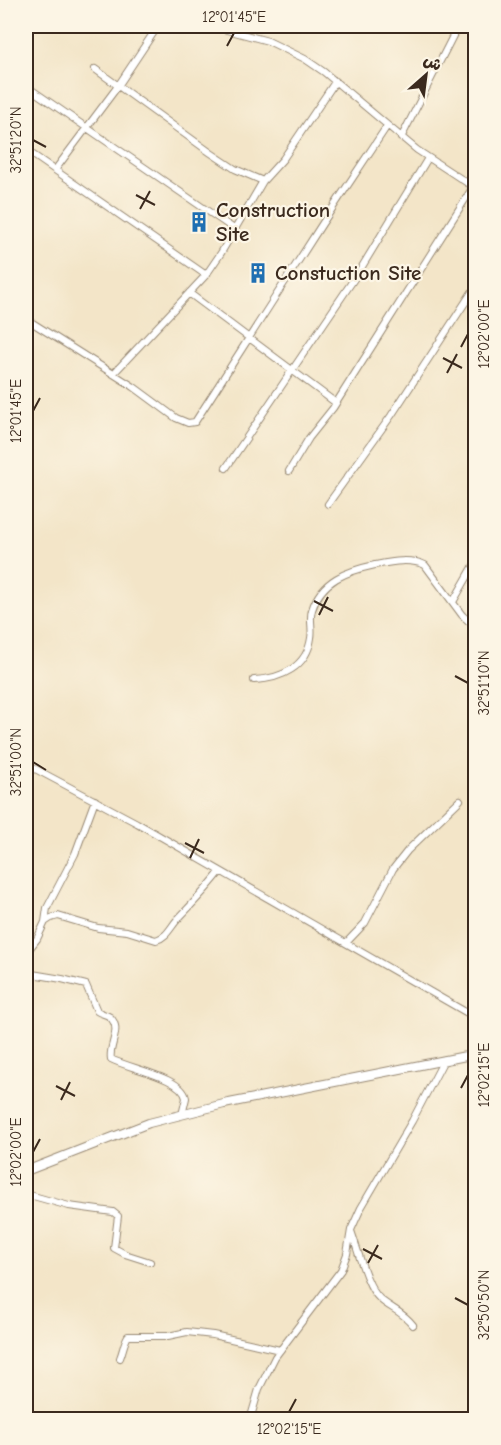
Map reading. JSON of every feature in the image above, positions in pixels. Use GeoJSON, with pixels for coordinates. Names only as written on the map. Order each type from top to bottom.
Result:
{"type":"FeatureCollection","features":[{"type":"Feature","properties":{"kind":"street"},"geometry":{"type":"LineString","coordinates":[[26,35],[31,26]]}},
{"type":"Feature","properties":{"kind":"street"},"geometry":{"type":"LineString","coordinates":[[55,170],[118,86],[158,26]]}},
{"type":"Feature","properties":{"kind":"street"},"geometry":{"type":"LineString","coordinates":[[212,26],[257,38],[288,50],[314,65],[401,138],[474,188],[336,403],[309,438],[289,471]]}},
{"type":"Feature","properties":{"kind":"street"},"geometry":{"type":"LineString","coordinates":[[401,138],[459,26]]}},
{"type":"Feature","properties":{"kind":"street"},"geometry":{"type":"LineString","coordinates":[[94,69],[235,169],[263,181]]}},
{"type":"Feature","properties":{"kind":"street"},"geometry":{"type":"LineString","coordinates":[[114,374],[206,275],[263,181],[283,159],[335,82]]}},
{"type":"Feature","properties":{"kind":"street"},"geometry":{"type":"LineString","coordinates":[[26,87],[234,229]]}},
{"type":"Feature","properties":{"kind":"street"},"geometry":{"type":"LineString","coordinates":[[31,322],[114,374],[176,418],[188,423],[195,422],[387,126]]}},
{"type":"Feature","properties":{"kind":"street"},"geometry":{"type":"LineString","coordinates":[[26,150],[206,275]]}},
{"type":"Feature","properties":{"kind":"street"},"geometry":{"type":"LineString","coordinates":[[226,468],[360,270],[428,158]]}},
{"type":"Feature","properties":{"kind":"street"},"geometry":{"type":"LineString","coordinates":[[328,504],[391,416],[476,286]]}},
{"type":"Feature","properties":{"kind":"street"},"geometry":{"type":"LineString","coordinates":[[189,293],[336,403]]}},
{"type":"Feature","properties":{"kind":"street"},"geometry":{"type":"LineString","coordinates":[[254,680],[282,676],[298,663],[311,639],[311,614],[326,585],[339,576],[390,562],[416,562],[429,569],[462,615],[476,628]]}},
{"type":"Feature","properties":{"kind":"street"},"geometry":{"type":"LineString","coordinates":[[453,602],[476,562]]}},
{"type":"Feature","properties":{"kind":"street"},"geometry":{"type":"LineString","coordinates":[[26,764],[95,800],[476,1018]]}},
{"type":"Feature","properties":{"kind":"street"},"geometry":{"type":"LineString","coordinates":[[26,949],[30,948],[37,939],[45,922],[47,908],[75,854],[95,800]]}},
{"type":"Feature","properties":{"kind":"street"},"geometry":{"type":"LineString","coordinates":[[346,943],[365,922],[393,869],[408,850],[460,800]]}},
{"type":"Feature","properties":{"kind":"street"},"geometry":{"type":"LineString","coordinates":[[45,922],[58,916],[98,928],[127,931],[156,940],[166,935],[220,872]]}},
{"type":"Feature","properties":{"kind":"street"},"geometry":{"type":"LineString","coordinates":[[26,973],[86,985],[97,1011],[110,1017],[115,1023],[115,1038],[110,1050],[111,1059],[159,1076],[180,1087],[186,1098],[182,1114]]}},
{"type":"Feature","properties":{"kind":"street"},"geometry":{"type":"LineString","coordinates":[[26,1171],[148,1123],[182,1114],[476,1054]]}},
{"type":"Feature","properties":{"kind":"street"},"geometry":{"type":"LineString","coordinates":[[249,1419],[259,1389],[280,1350],[342,1270],[351,1230],[361,1208],[412,1121],[444,1059]]}},
{"type":"Feature","properties":{"kind":"street"},"geometry":{"type":"LineString","coordinates":[[26,1194],[69,1206],[113,1212],[118,1216],[114,1248],[124,1254],[150,1262]]}},
{"type":"Feature","properties":{"kind":"street"},"geometry":{"type":"LineString","coordinates":[[351,1230],[372,1290],[381,1300],[399,1310],[413,1325]]}},
{"type":"Feature","properties":{"kind":"street"},"geometry":{"type":"LineString","coordinates":[[120,1358],[128,1336],[168,1336],[187,1332],[213,1335],[280,1350]]}},
{"type":"Feature","properties":{"kind":"place","name":"Construction Site"},"geometry":{"type":"Point","coordinates":[199,222]}},
{"type":"Feature","properties":{"kind":"place","name":"Constuction Site"},"geometry":{"type":"Point","coordinates":[258,273]}}]}
